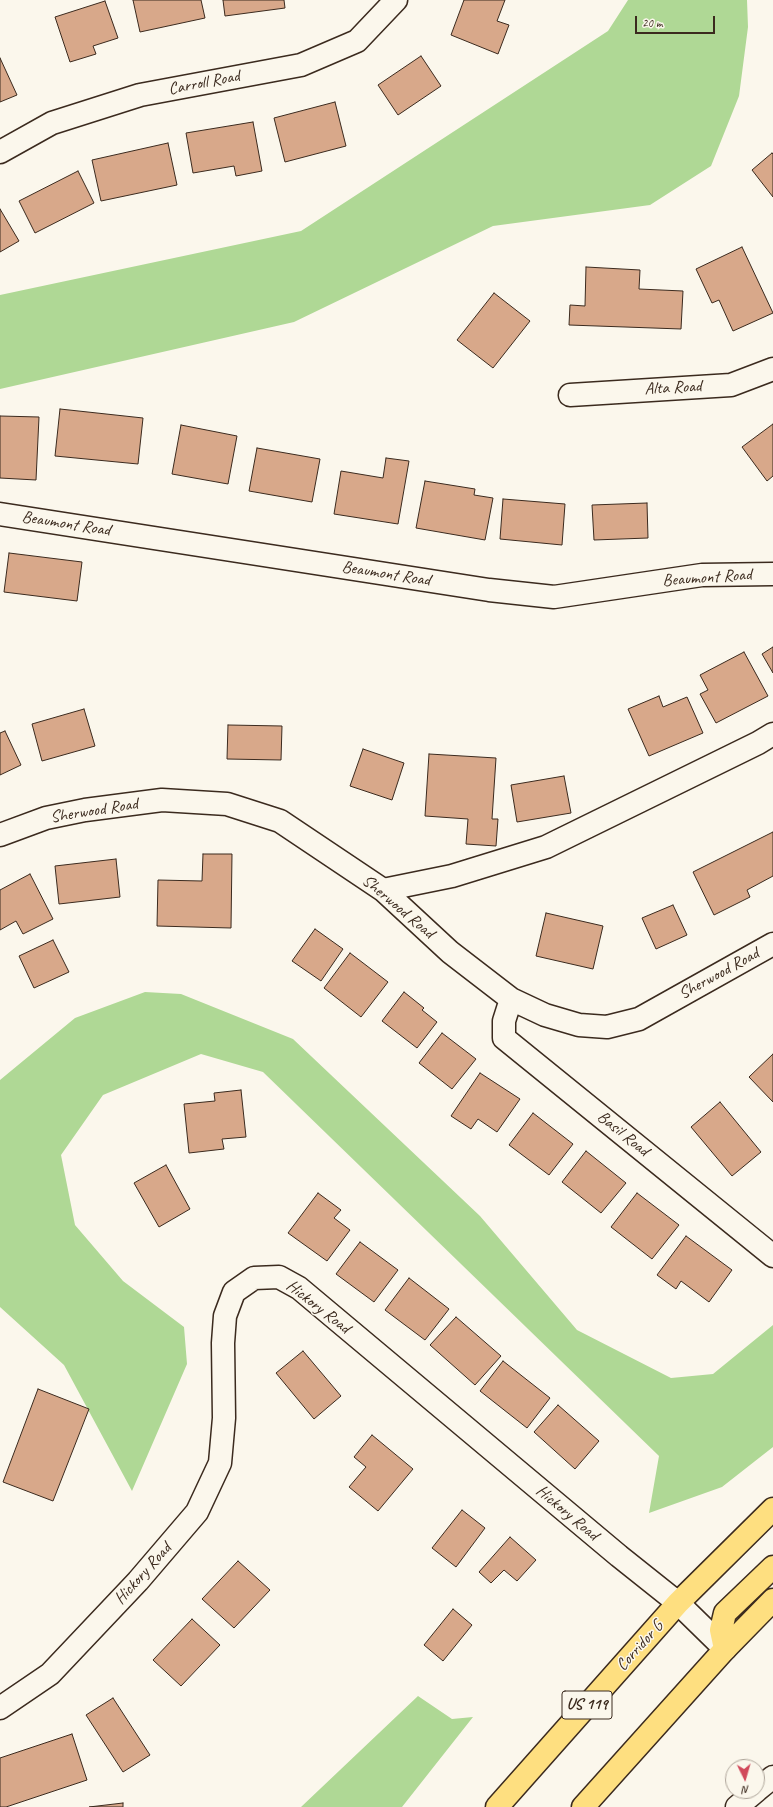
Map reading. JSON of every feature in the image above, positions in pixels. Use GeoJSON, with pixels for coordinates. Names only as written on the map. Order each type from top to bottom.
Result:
{"type":"FeatureCollection","features":[{"type":"Feature","properties":{"kind":"highway","name":"Corridor G"},"geometry":{"type":"LineString","coordinates":[[497,1807],[678,1603],[773,1509]]}},
{"type":"Feature","properties":{"kind":"highway"},"geometry":{"type":"LineString","coordinates":[[725,1649],[720,1630],[725,1613],[773,1567]]}},
{"type":"Feature","properties":{"kind":"highway"},"geometry":{"type":"LineString","coordinates":[[583,1807],[725,1649],[773,1600]]}},
{"type":"Feature","properties":{"kind":"street","name":"Carroll Road"},"geometry":{"type":"LineString","coordinates":[[0,152],[52,123],[140,95],[301,65],[357,41],[396,0]]}},
{"type":"Feature","properties":{"kind":"street","name":"Alta Road"},"geometry":{"type":"LineString","coordinates":[[570,395],[731,385],[773,369]]}},
{"type":"Feature","properties":{"kind":"street","name":"Beaumont Road"},"geometry":{"type":"LineString","coordinates":[[0,514],[490,590],[554,597],[702,575],[773,574]]}},
{"type":"Feature","properties":{"kind":"street"},"geometry":{"type":"LineString","coordinates":[[383,890],[452,876],[546,847],[758,743],[773,734]]}},
{"type":"Feature","properties":{"kind":"street","name":"Sherwood Road"},"geometry":{"type":"LineString","coordinates":[[0,835],[46,818],[85,810],[162,800],[227,804],[280,821],[383,890],[450,952],[511,999],[552,1017],[579,1025],[607,1027],[639,1019],[773,944]]}},
{"type":"Feature","properties":{"kind":"street","name":"Basil Road"},"geometry":{"type":"LineString","coordinates":[[511,999],[504,1021],[504,1038],[773,1256]]}},
{"type":"Feature","properties":{"kind":"street","name":"Hickory Road"},"geometry":{"type":"LineString","coordinates":[[0,1708],[50,1674],[138,1581],[197,1512],[220,1462],[224,1418],[223,1342],[225,1316],[234,1292],[254,1278],[278,1277],[299,1288],[619,1556],[678,1603],[725,1649]]}},
{"type":"Feature","properties":{"kind":"street"},"geometry":{"type":"LineString","coordinates":[[765,1784],[773,1778]]}},
{"type":"Feature","properties":{"kind":"street"},"geometry":{"type":"LineString","coordinates":[[737,1807],[747,1799]]}},
{"type":"Feature","properties":{"kind":"green space"},"geometry":{"type":"Polygon","coordinates":[[[628,0],[747,0],[748,27],[739,96],[711,166],[650,205],[493,226],[294,322],[0,389],[0,295],[301,231],[608,31],[628,0]]]}},
{"type":"Feature","properties":{"kind":"green space"},"geometry":{"type":"Polygon","coordinates":[[[145,992],[181,994],[293,1039],[480,1216],[577,1330],[671,1378],[713,1374],[773,1325],[773,1447],[722,1487],[649,1513],[659,1456],[263,1072],[201,1054],[103,1095],[61,1155],[75,1225],[123,1281],[184,1327],[187,1364],[132,1491],[64,1365],[0,1307],[0,1080],[75,1018],[145,992]]]}},
{"type":"Feature","properties":{"kind":"green space"},"geometry":{"type":"Polygon","coordinates":[[[418,1696],[452,1719],[473,1717],[402,1807],[301,1807],[418,1696]]]}},
{"type":"Feature","properties":{"kind":"building"},"geometry":{"type":"Polygon","coordinates":[[[133,0],[201,0],[205,18],[140,32],[133,0]]]}},
{"type":"Feature","properties":{"kind":"building"},"geometry":{"type":"Polygon","coordinates":[[[223,0],[284,0],[285,8],[225,16],[223,0]]]}},
{"type":"Feature","properties":{"kind":"building"},"geometry":{"type":"Polygon","coordinates":[[[464,0],[505,0],[497,21],[509,25],[498,54],[451,35],[464,0]]]}},
{"type":"Feature","properties":{"kind":"building"},"geometry":{"type":"Polygon","coordinates":[[[105,1],[118,38],[93,46],[96,54],[70,62],[55,17],[105,1]]]}},
{"type":"Feature","properties":{"kind":"building"},"geometry":{"type":"Polygon","coordinates":[[[421,56],[441,86],[398,115],[378,85],[421,56]]]}},
{"type":"Feature","properties":{"kind":"building"},"geometry":{"type":"Polygon","coordinates":[[[0,58],[17,95],[0,102],[0,58]]]}},
{"type":"Feature","properties":{"kind":"building"},"geometry":{"type":"Polygon","coordinates":[[[335,102],[346,146],[285,162],[274,118],[335,102]]]}},
{"type":"Feature","properties":{"kind":"building"},"geometry":{"type":"Polygon","coordinates":[[[253,122],[262,171],[236,176],[234,166],[193,173],[186,133],[253,122]]]}},
{"type":"Feature","properties":{"kind":"building"},"geometry":{"type":"Polygon","coordinates":[[[168,143],[177,185],[101,201],[92,160],[168,143]]]}},
{"type":"Feature","properties":{"kind":"building"},"geometry":{"type":"Polygon","coordinates":[[[772,153],[773,154],[773,197],[752,170],[772,153]]]}},
{"type":"Feature","properties":{"kind":"building"},"geometry":{"type":"Polygon","coordinates":[[[78,171],[94,203],[35,233],[19,201],[78,171]]]}},
{"type":"Feature","properties":{"kind":"building"},"geometry":{"type":"Polygon","coordinates":[[[0,209],[19,241],[0,252],[0,209]]]}},
{"type":"Feature","properties":{"kind":"building"},"geometry":{"type":"Polygon","coordinates":[[[742,247],[773,313],[733,331],[719,300],[712,303],[696,269],[742,247]]]}},
{"type":"Feature","properties":{"kind":"building"},"geometry":{"type":"Polygon","coordinates":[[[586,267],[640,270],[639,289],[683,291],[681,329],[569,325],[570,305],[585,306],[586,267]]]}},
{"type":"Feature","properties":{"kind":"building"},"geometry":{"type":"Polygon","coordinates":[[[494,293],[530,321],[493,368],[457,340],[494,293]]]}},
{"type":"Feature","properties":{"kind":"building"},"geometry":{"type":"Polygon","coordinates":[[[60,409],[143,418],[138,464],[55,456],[60,409]]]}},
{"type":"Feature","properties":{"kind":"building"},"geometry":{"type":"Polygon","coordinates":[[[0,416],[39,417],[36,480],[0,478],[0,416]]]}},
{"type":"Feature","properties":{"kind":"building"},"geometry":{"type":"Polygon","coordinates":[[[773,424],[773,476],[767,481],[742,447],[773,424]]]}},
{"type":"Feature","properties":{"kind":"building"},"geometry":{"type":"Polygon","coordinates":[[[181,425],[237,436],[228,484],[172,474],[181,425]]]}},
{"type":"Feature","properties":{"kind":"building"},"geometry":{"type":"Polygon","coordinates":[[[257,448],[320,459],[312,502],[249,491],[257,448]]]}},
{"type":"Feature","properties":{"kind":"building"},"geometry":{"type":"Polygon","coordinates":[[[386,458],[409,461],[398,524],[334,514],[341,471],[383,478],[386,458]]]}},
{"type":"Feature","properties":{"kind":"building"},"geometry":{"type":"Polygon","coordinates":[[[425,481],[475,489],[474,495],[493,498],[485,540],[416,528],[425,481]]]}},
{"type":"Feature","properties":{"kind":"building"},"geometry":{"type":"Polygon","coordinates":[[[503,499],[565,504],[562,545],[500,539],[503,499]]]}},
{"type":"Feature","properties":{"kind":"building"},"geometry":{"type":"Polygon","coordinates":[[[647,503],[648,538],[594,540],[592,505],[647,503]]]}},
{"type":"Feature","properties":{"kind":"building"},"geometry":{"type":"Polygon","coordinates":[[[9,553],[82,562],[77,601],[4,592],[9,553]]]}},
{"type":"Feature","properties":{"kind":"building"},"geometry":{"type":"Polygon","coordinates":[[[773,647],[773,673],[762,654],[773,647]]]}},
{"type":"Feature","properties":{"kind":"building"},"geometry":{"type":"Polygon","coordinates":[[[744,652],[768,696],[716,723],[700,694],[708,690],[700,675],[744,652]]]}},
{"type":"Feature","properties":{"kind":"building"},"geometry":{"type":"Polygon","coordinates":[[[659,696],[663,707],[687,697],[703,733],[649,756],[628,709],[659,696]]]}},
{"type":"Feature","properties":{"kind":"building"},"geometry":{"type":"Polygon","coordinates":[[[84,709],[95,746],[42,761],[32,724],[84,709]]]}},
{"type":"Feature","properties":{"kind":"building"},"geometry":{"type":"Polygon","coordinates":[[[228,725],[282,726],[281,760],[227,759],[228,725]]]}},
{"type":"Feature","properties":{"kind":"building"},"geometry":{"type":"Polygon","coordinates":[[[5,731],[21,765],[0,775],[0,733],[5,731]]]}},
{"type":"Feature","properties":{"kind":"building"},"geometry":{"type":"Polygon","coordinates":[[[363,749],[404,763],[392,800],[350,786],[363,749]]]}},
{"type":"Feature","properties":{"kind":"building"},"geometry":{"type":"Polygon","coordinates":[[[429,754],[496,758],[492,819],[498,819],[496,846],[466,844],[468,819],[425,816],[429,754]]]}},
{"type":"Feature","properties":{"kind":"building"},"geometry":{"type":"Polygon","coordinates":[[[564,776],[571,813],[517,822],[511,785],[564,776]]]}},
{"type":"Feature","properties":{"kind":"building"},"geometry":{"type":"Polygon","coordinates":[[[773,832],[773,876],[747,890],[750,897],[714,915],[693,872],[773,832]]]}},
{"type":"Feature","properties":{"kind":"building"},"geometry":{"type":"Polygon","coordinates":[[[203,854],[232,854],[231,928],[157,926],[158,880],[202,881],[203,854]]]}},
{"type":"Feature","properties":{"kind":"building"},"geometry":{"type":"Polygon","coordinates":[[[116,859],[120,897],[59,904],[55,866],[116,859]]]}},
{"type":"Feature","properties":{"kind":"building"},"geometry":{"type":"Polygon","coordinates":[[[30,874],[53,919],[23,934],[16,921],[0,930],[0,890],[30,874]]]}},
{"type":"Feature","properties":{"kind":"building"},"geometry":{"type":"Polygon","coordinates":[[[673,905],[687,935],[656,949],[642,918],[673,905]]]}},
{"type":"Feature","properties":{"kind":"building"},"geometry":{"type":"Polygon","coordinates":[[[546,913],[603,926],[593,969],[536,956],[546,913]]]}},
{"type":"Feature","properties":{"kind":"building"},"geometry":{"type":"Polygon","coordinates":[[[315,929],[343,949],[321,981],[292,961],[315,929]]]}},
{"type":"Feature","properties":{"kind":"building"},"geometry":{"type":"Polygon","coordinates":[[[53,940],[69,972],[34,988],[19,956],[53,940]]]}},
{"type":"Feature","properties":{"kind":"building"},"geometry":{"type":"Polygon","coordinates":[[[350,953],[388,982],[361,1017],[324,988],[350,953]]]}},
{"type":"Feature","properties":{"kind":"building"},"geometry":{"type":"Polygon","coordinates":[[[404,992],[424,1008],[422,1010],[437,1022],[417,1048],[382,1021],[404,992]]]}},
{"type":"Feature","properties":{"kind":"building"},"geometry":{"type":"Polygon","coordinates":[[[442,1033],[476,1059],[452,1089],[419,1063],[442,1033]]]}},
{"type":"Feature","properties":{"kind":"building"},"geometry":{"type":"Polygon","coordinates":[[[773,1054],[773,1102],[749,1077],[773,1054]]]}},
{"type":"Feature","properties":{"kind":"building"},"geometry":{"type":"Polygon","coordinates":[[[480,1073],[520,1099],[497,1132],[478,1119],[471,1129],[451,1116],[480,1073]]]}},
{"type":"Feature","properties":{"kind":"building"},"geometry":{"type":"Polygon","coordinates":[[[241,1090],[246,1137],[222,1139],[224,1149],[189,1153],[184,1104],[215,1101],[214,1093],[241,1090]]]}},
{"type":"Feature","properties":{"kind":"building"},"geometry":{"type":"Polygon","coordinates":[[[720,1102],[761,1152],[732,1176],[691,1127],[720,1102]]]}},
{"type":"Feature","properties":{"kind":"building"},"geometry":{"type":"Polygon","coordinates":[[[533,1113],[573,1144],[549,1175],[509,1145],[533,1113]]]}},
{"type":"Feature","properties":{"kind":"building"},"geometry":{"type":"Polygon","coordinates":[[[586,1151],[626,1183],[601,1213],[562,1182],[586,1151]]]}},
{"type":"Feature","properties":{"kind":"building"},"geometry":{"type":"Polygon","coordinates":[[[166,1165],[190,1209],[159,1227],[134,1183],[166,1165]]]}},
{"type":"Feature","properties":{"kind":"building"},"geometry":{"type":"Polygon","coordinates":[[[318,1193],[341,1210],[334,1218],[350,1230],[327,1261],[288,1233],[318,1193]]]}},
{"type":"Feature","properties":{"kind":"building"},"geometry":{"type":"Polygon","coordinates":[[[637,1193],[679,1225],[652,1259],[611,1227],[637,1193]]]}},
{"type":"Feature","properties":{"kind":"building"},"geometry":{"type":"Polygon","coordinates":[[[686,1236],[732,1270],[709,1302],[681,1281],[676,1289],[657,1275],[686,1236]]]}},
{"type":"Feature","properties":{"kind":"building"},"geometry":{"type":"Polygon","coordinates":[[[360,1242],[398,1270],[374,1302],[336,1274],[360,1242]]]}},
{"type":"Feature","properties":{"kind":"building"},"geometry":{"type":"Polygon","coordinates":[[[409,1278],[449,1309],[425,1340],[385,1310],[409,1278]]]}},
{"type":"Feature","properties":{"kind":"building"},"geometry":{"type":"Polygon","coordinates":[[[456,1317],[501,1356],[475,1385],[430,1345],[456,1317]]]}},
{"type":"Feature","properties":{"kind":"building"},"geometry":{"type":"Polygon","coordinates":[[[303,1351],[341,1396],[314,1419],[276,1373],[303,1351]]]}},
{"type":"Feature","properties":{"kind":"building"},"geometry":{"type":"Polygon","coordinates":[[[503,1361],[550,1398],[527,1428],[480,1391],[503,1361]]]}},
{"type":"Feature","properties":{"kind":"building"},"geometry":{"type":"Polygon","coordinates":[[[38,1389],[89,1409],[53,1501],[3,1482],[38,1389]]]}},
{"type":"Feature","properties":{"kind":"building"},"geometry":{"type":"Polygon","coordinates":[[[558,1405],[599,1441],[575,1469],[534,1432],[558,1405]]]}},
{"type":"Feature","properties":{"kind":"building"},"geometry":{"type":"Polygon","coordinates":[[[372,1435],[413,1469],[378,1511],[349,1487],[366,1467],[354,1457],[372,1435]]]}},
{"type":"Feature","properties":{"kind":"building"},"geometry":{"type":"Polygon","coordinates":[[[462,1510],[485,1528],[456,1567],[432,1548],[462,1510]]]}},
{"type":"Feature","properties":{"kind":"building"},"geometry":{"type":"Polygon","coordinates":[[[510,1537],[536,1560],[517,1581],[504,1570],[491,1583],[479,1572],[510,1537]]]}},
{"type":"Feature","properties":{"kind":"building"},"geometry":{"type":"Polygon","coordinates":[[[238,1561],[270,1590],[234,1628],[202,1599],[238,1561]]]}},
{"type":"Feature","properties":{"kind":"building"},"geometry":{"type":"Polygon","coordinates":[[[453,1609],[472,1625],[443,1661],[424,1645],[453,1609]]]}},
{"type":"Feature","properties":{"kind":"building"},"geometry":{"type":"Polygon","coordinates":[[[192,1619],[220,1645],[181,1686],[153,1660],[192,1619]]]}},
{"type":"Feature","properties":{"kind":"building"},"geometry":{"type":"Polygon","coordinates":[[[113,1698],[150,1755],[123,1772],[86,1715],[113,1698]]]}},
{"type":"Feature","properties":{"kind":"building"},"geometry":{"type":"Polygon","coordinates":[[[72,1734],[87,1780],[6,1807],[0,1807],[0,1758],[72,1734]]]}},
{"type":"Feature","properties":{"kind":"building"},"geometry":{"type":"Polygon","coordinates":[[[123,1803],[123,1807],[89,1807],[123,1803]]]}}]}
